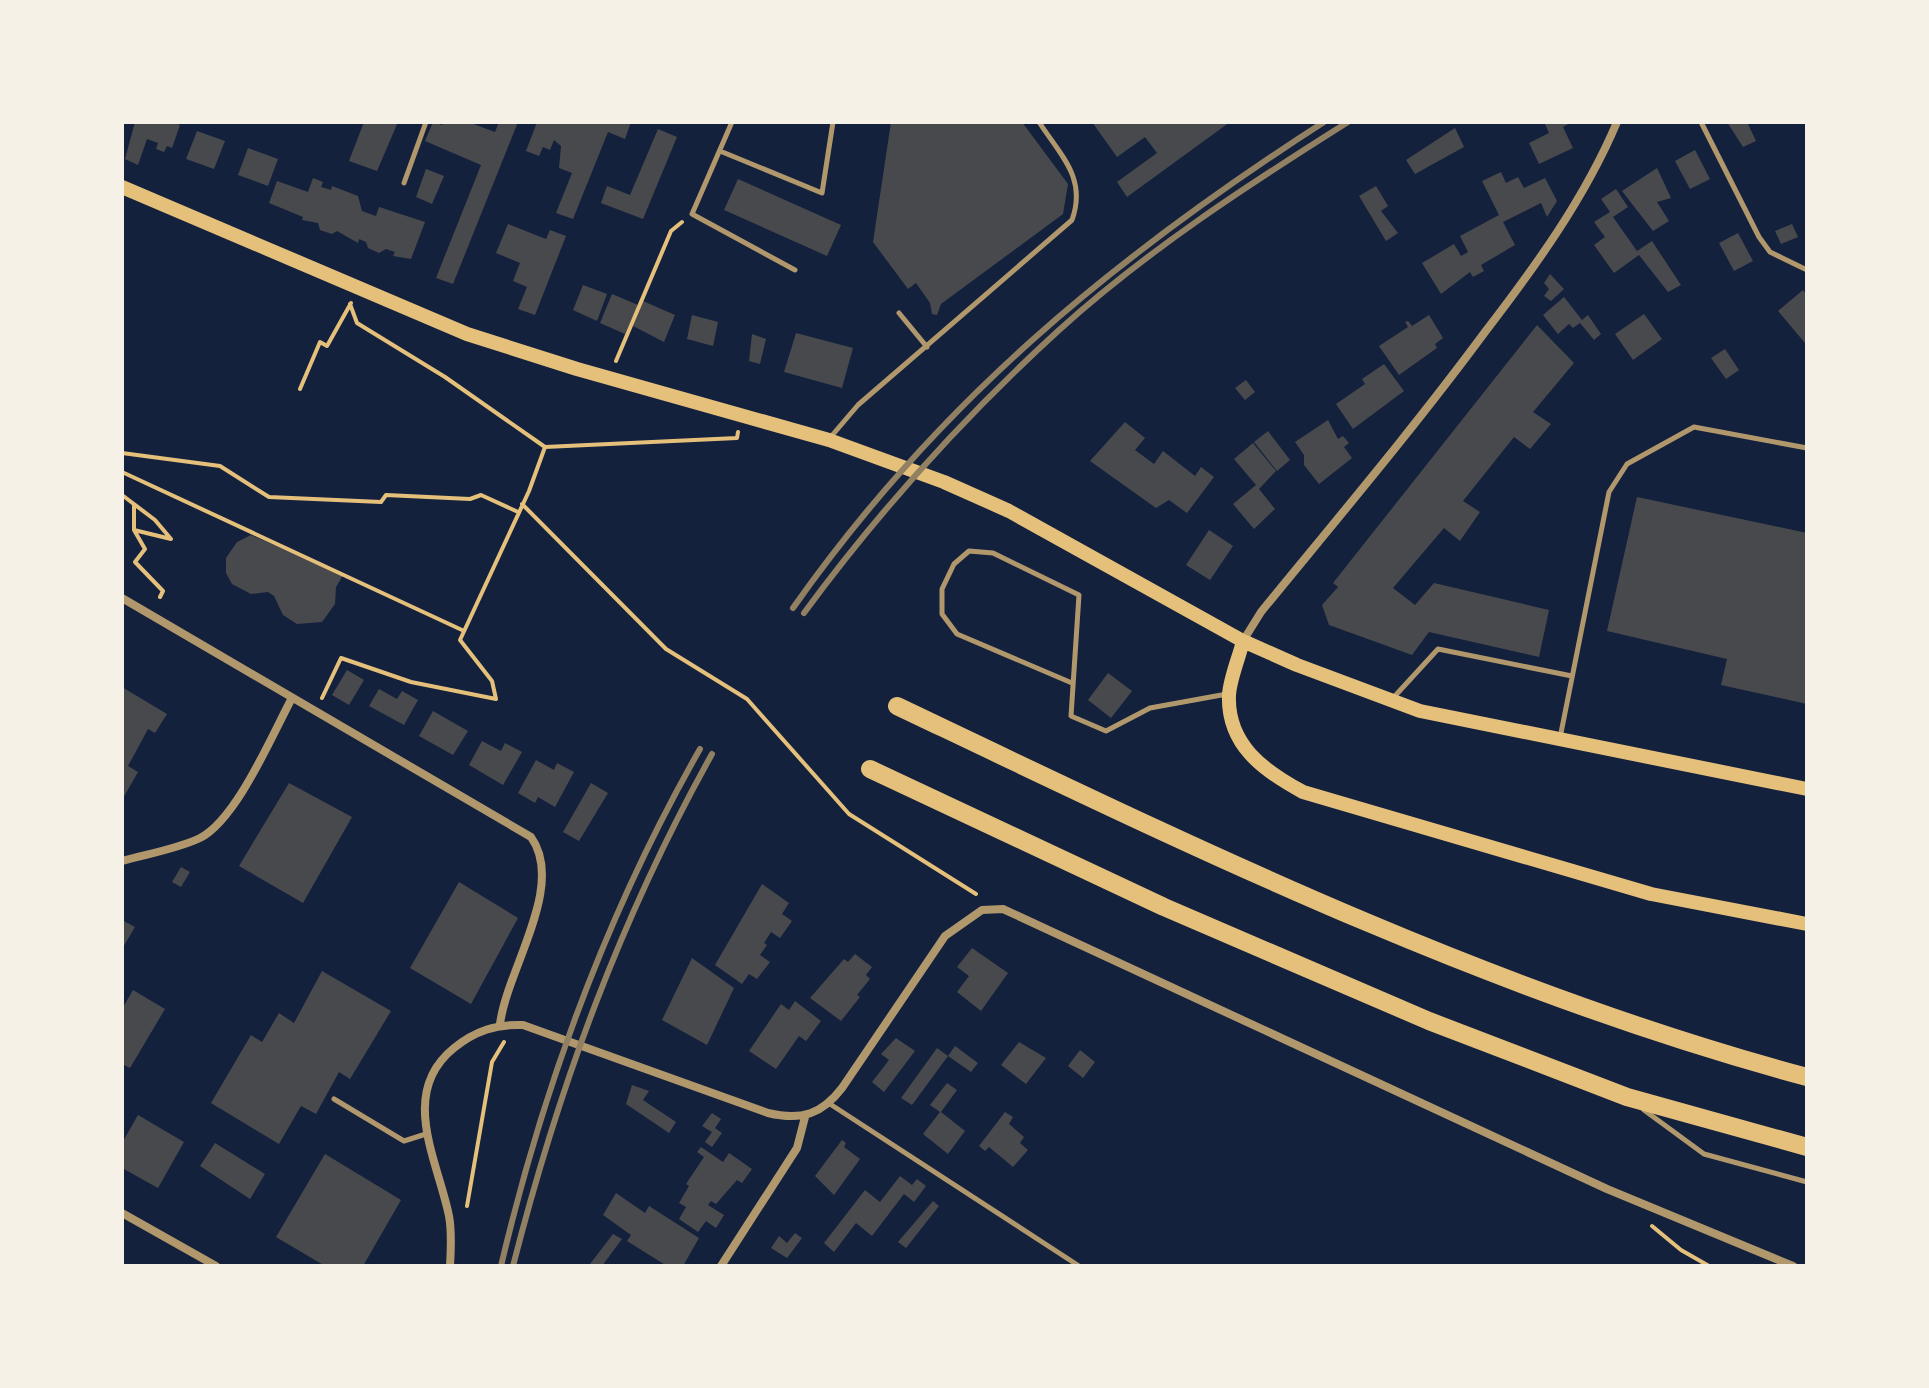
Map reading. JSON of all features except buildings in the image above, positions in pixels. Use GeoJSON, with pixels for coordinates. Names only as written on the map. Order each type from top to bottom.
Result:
{"type":"FeatureCollection","features":[{"type":"Feature","properties":{"kind":"highway"},"geometry":{"type":"LineString","coordinates":[[897,706],[1191,846],[1465,964],[1690,1046],[1807,1077]]}},
{"type":"Feature","properties":{"kind":"highway"},"geometry":{"type":"LineString","coordinates":[[870,769],[1237,939],[1429,1021],[1627,1097],[1807,1147]]}},
{"type":"Feature","properties":{"kind":"main road"},"geometry":{"type":"LineString","coordinates":[[122,187],[467,334],[831,441],[944,482],[1009,511],[1243,641],[1297,665],[1420,711],[1807,789]]}},
{"type":"Feature","properties":{"kind":"main road"},"geometry":{"type":"LineString","coordinates":[[1243,641],[1229,694],[1234,725],[1245,750],[1267,773],[1303,792],[1651,894],[1807,924]]}},
{"type":"Feature","properties":{"kind":"street"},"geometry":{"type":"LineString","coordinates":[[1243,641],[1261,612],[1449,380],[1527,277],[1601,160],[1617,122]]}},
{"type":"Feature","properties":{"kind":"street"},"geometry":{"type":"LineString","coordinates":[[122,598],[521,831],[537,845],[543,884],[505,992],[500,1024]]}},
{"type":"Feature","properties":{"kind":"street"},"geometry":{"type":"LineString","coordinates":[[122,861],[198,839],[213,829],[232,806],[292,698]]}},
{"type":"Feature","properties":{"kind":"street"},"geometry":{"type":"LineString","coordinates":[[450,1266],[449,1218],[426,1134],[424,1100],[431,1079],[448,1053],[475,1033],[500,1024],[534,1028],[768,1113],[805,1117],[830,1104],[945,936],[982,910],[1003,909],[1607,1189],[1793,1266]]}},
{"type":"Feature","properties":{"kind":"street"},"geometry":{"type":"LineString","coordinates":[[721,1266],[797,1148],[805,1117]]}},
{"type":"Feature","properties":{"kind":"street"},"geometry":{"type":"LineString","coordinates":[[122,1213],[216,1266]]}},
{"type":"Feature","properties":{"kind":"lane"},"geometry":{"type":"LineString","coordinates":[[404,183],[426,122]]}},
{"type":"Feature","properties":{"kind":"lane"},"geometry":{"type":"LineString","coordinates":[[732,122],[692,214],[795,270]]}},
{"type":"Feature","properties":{"kind":"lane"},"geometry":{"type":"LineString","coordinates":[[720,151],[822,193],[833,122]]}},
{"type":"Feature","properties":{"kind":"lane"},"geometry":{"type":"LineString","coordinates":[[831,441],[858,405],[1072,220],[1077,205],[1078,181],[1039,122]]}},
{"type":"Feature","properties":{"kind":"lane"},"geometry":{"type":"LineString","coordinates":[[1701,122],[1759,237],[1770,252],[1807,270]]}},
{"type":"Feature","properties":{"kind":"lane"},"geometry":{"type":"LineString","coordinates":[[899,313],[927,347]]}},
{"type":"Feature","properties":{"kind":"lane"},"geometry":{"type":"LineString","coordinates":[[1560,740],[1609,492],[1627,464],[1694,427],[1807,448]]}},
{"type":"Feature","properties":{"kind":"lane"},"geometry":{"type":"LineString","coordinates":[[1072,683],[957,634],[942,614],[942,589],[954,564],[969,551],[993,553],[1079,595],[1071,716],[1106,731],[1150,708],[1229,694]]}},
{"type":"Feature","properties":{"kind":"lane"},"geometry":{"type":"LineString","coordinates":[[1391,700],[1438,649],[1572,676]]}},
{"type":"Feature","properties":{"kind":"lane"},"geometry":{"type":"LineString","coordinates":[[1627,1097],[1704,1154],[1807,1182]]}},
{"type":"Feature","properties":{"kind":"lane"},"geometry":{"type":"LineString","coordinates":[[334,1099],[404,1141],[426,1134]]}},
{"type":"Feature","properties":{"kind":"lane"},"geometry":{"type":"LineString","coordinates":[[830,1104],[1079,1266]]}},
{"type":"Feature","properties":{"kind":"path"},"geometry":{"type":"LineString","coordinates":[[609,378],[671,231],[692,214]]}},
{"type":"Feature","properties":{"kind":"path"},"geometry":{"type":"LineString","coordinates":[[300,389],[320,342],[327,346],[348,306],[357,323],[445,377],[545,447],[737,438],[743,414]]}},
{"type":"Feature","properties":{"kind":"path"},"geometry":{"type":"LineString","coordinates":[[322,698],[341,658],[411,682],[496,699],[492,681],[463,648],[462,630],[522,504],[545,447]]}},
{"type":"Feature","properties":{"kind":"path"},"geometry":{"type":"LineString","coordinates":[[122,453],[220,466],[269,497],[381,502],[386,495],[470,499],[481,495],[518,512]]}},
{"type":"Feature","properties":{"kind":"path"},"geometry":{"type":"LineString","coordinates":[[122,472],[462,630]]}},
{"type":"Feature","properties":{"kind":"path"},"geometry":{"type":"LineString","coordinates":[[122,495],[155,520],[171,539],[134,530]]}},
{"type":"Feature","properties":{"kind":"path"},"geometry":{"type":"LineString","coordinates":[[522,504],[666,649],[747,699],[849,814],[976,894]]}},
{"type":"Feature","properties":{"kind":"path"},"geometry":{"type":"LineString","coordinates":[[134,505],[134,530],[145,549],[135,562],[163,591],[160,597]]}},
{"type":"Feature","properties":{"kind":"path"},"geometry":{"type":"LineString","coordinates":[[467,1206],[492,1062],[505,1039]]}},
{"type":"Feature","properties":{"kind":"path"},"geometry":{"type":"LineString","coordinates":[[1650,1224],[1681,1250],[1709,1266]]}},
{"type":"Feature","properties":{"kind":"railway"},"geometry":{"type":"LineString","coordinates":[[793,608],[907,464],[1034,339],[1101,281],[1172,226],[1324,122]]}},
{"type":"Feature","properties":{"kind":"railway"},"geometry":{"type":"LineString","coordinates":[[804,613],[862,538],[924,466],[989,397],[1058,331],[1162,246],[1348,122]]}},
{"type":"Feature","properties":{"kind":"railway"},"geometry":{"type":"LineString","coordinates":[[501,1266],[537,1131],[582,1000],[636,873],[700,749]]}},
{"type":"Feature","properties":{"kind":"railway"},"geometry":{"type":"LineString","coordinates":[[513,1266],[551,1133],[596,1004],[649,877],[712,754]]}}]}
